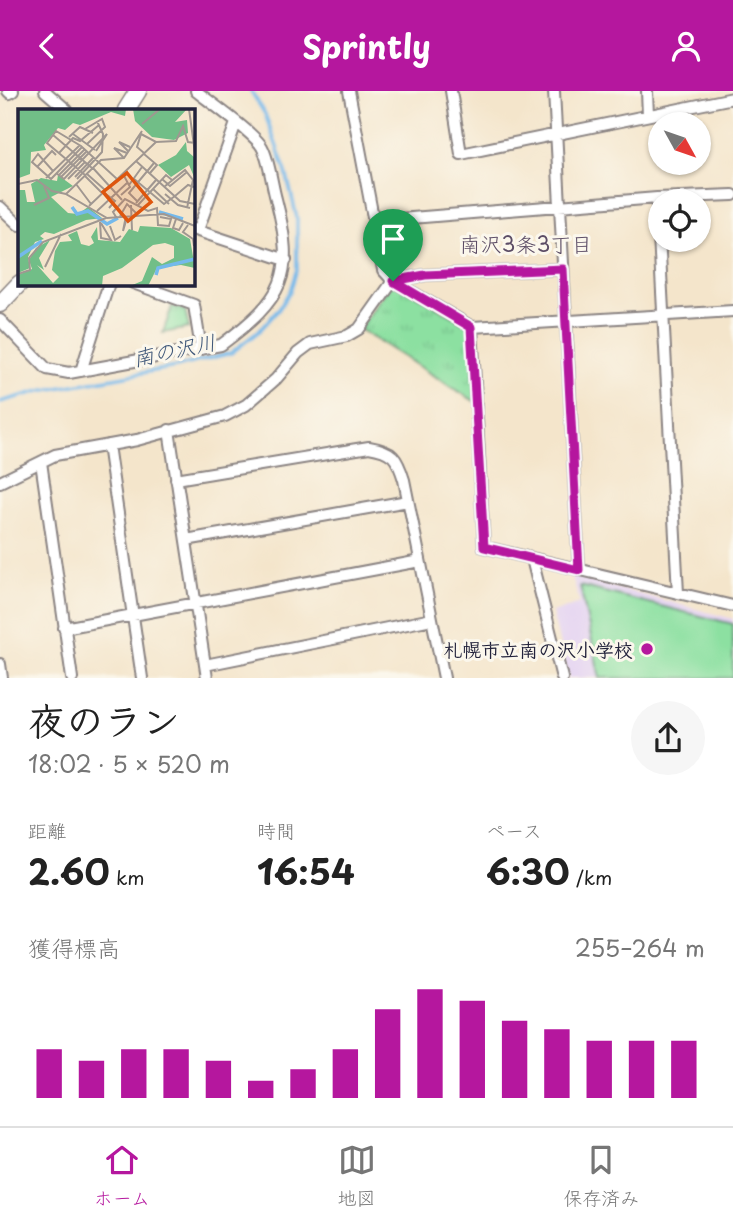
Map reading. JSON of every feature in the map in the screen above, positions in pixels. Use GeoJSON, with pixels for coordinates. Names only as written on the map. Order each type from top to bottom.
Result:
{"type":"FeatureCollection","features":[{"type":"Feature","properties":{"kind":"street"},"geometry":{"type":"LineString","coordinates":[[45,91],[66,109]]}},
{"type":"Feature","properties":{"kind":"street"},"geometry":{"type":"LineString","coordinates":[[127,109],[138,91]]}},
{"type":"Feature","properties":{"kind":"street"},"geometry":{"type":"LineString","coordinates":[[0,320],[47,369],[69,373],[221,345],[240,331],[272,299],[281,282],[286,260],[282,225],[262,146],[196,91]]}},
{"type":"Feature","properties":{"kind":"street"},"geometry":{"type":"LineString","coordinates":[[349,91],[376,221],[383,270],[393,281],[471,327],[733,311]]}},
{"type":"Feature","properties":{"kind":"street"},"geometry":{"type":"LineString","coordinates":[[451,91],[461,154],[648,115],[647,91]]}},
{"type":"Feature","properties":{"kind":"street"},"geometry":{"type":"LineString","coordinates":[[554,91],[579,570]]}},
{"type":"Feature","properties":{"kind":"street"},"geometry":{"type":"LineString","coordinates":[[663,112],[733,98]]}},
{"type":"Feature","properties":{"kind":"street"},"geometry":{"type":"LineString","coordinates":[[236,123],[195,230],[286,260]]}},
{"type":"Feature","properties":{"kind":"street"},"geometry":{"type":"LineString","coordinates":[[711,196],[733,195]]}},
{"type":"Feature","properties":{"kind":"street"},"geometry":{"type":"LineString","coordinates":[[376,221],[648,199]]}},
{"type":"Feature","properties":{"kind":"street"},"geometry":{"type":"LineString","coordinates":[[0,207],[18,224]]}},
{"type":"Feature","properties":{"kind":"street"},"geometry":{"type":"LineString","coordinates":[[660,252],[678,593]]}},
{"type":"Feature","properties":{"kind":"street"},"geometry":{"type":"LineString","coordinates":[[0,482],[55,455],[108,445],[225,416],[246,405],[310,344],[347,336],[359,329],[393,281],[425,275],[563,269]]}},
{"type":"Feature","properties":{"kind":"street"},"geometry":{"type":"LineString","coordinates":[[0,304],[18,285]]}},
{"type":"Feature","properties":{"kind":"street"},"geometry":{"type":"LineString","coordinates":[[81,371],[108,285]]}},
{"type":"Feature","properties":{"kind":"street"},"geometry":{"type":"LineString","coordinates":[[139,285],[194,305],[201,349]]}},
{"type":"Feature","properties":{"kind":"street"},"geometry":{"type":"LineString","coordinates":[[471,327],[484,547],[733,606]]}},
{"type":"Feature","properties":{"kind":"street"},"geometry":{"type":"LineString","coordinates":[[169,430],[207,678]]}},
{"type":"Feature","properties":{"kind":"street"},"geometry":{"type":"LineString","coordinates":[[108,445],[142,678]]}},
{"type":"Feature","properties":{"kind":"street"},"geometry":{"type":"LineString","coordinates":[[176,479],[369,447],[385,449],[398,460],[444,678]]}},
{"type":"Feature","properties":{"kind":"street"},"geometry":{"type":"LineString","coordinates":[[41,462],[72,678]]}},
{"type":"Feature","properties":{"kind":"street"},"geometry":{"type":"LineString","coordinates":[[186,540],[408,501]]}},
{"type":"Feature","properties":{"kind":"street"},"geometry":{"type":"LineString","coordinates":[[532,559],[562,678]]}},
{"type":"Feature","properties":{"kind":"street"},"geometry":{"type":"LineString","coordinates":[[64,628],[421,561]]}},
{"type":"Feature","properties":{"kind":"street"},"geometry":{"type":"LineString","coordinates":[[205,665],[432,619]]}},
{"type":"Feature","properties":{"kind":"street"},"geometry":{"type":"LineString","coordinates":[[0,664],[2,678]]}},
{"type":"Feature","properties":{"kind":"shaded area","name":"札幌市立南の沢小学校"},"geometry":{"type":"Polygon","coordinates":[[[572,576],[733,619],[733,678],[568,678],[552,612],[580,603],[572,576]]]}},
{"type":"Feature","properties":{"kind":"green space"},"geometry":{"type":"Polygon","coordinates":[[[393,281],[471,327],[476,402],[359,329],[393,281]]]}},
{"type":"Feature","properties":{"kind":"green space"},"geometry":{"type":"Polygon","coordinates":[[[172,306],[185,310],[189,328],[163,333],[172,306]]]}},
{"type":"Feature","properties":{"kind":"green space","name":"札幌市立南の沢小学校"},"geometry":{"type":"Polygon","coordinates":[[[580,586],[733,624],[733,678],[600,678],[580,586]]]}},
{"type":"Feature","properties":{"kind":"waterway","name":"南の沢川"},"geometry":{"type":"LineString","coordinates":[[0,402],[40,391],[176,367],[231,353],[259,331],[278,310],[290,291],[297,269],[297,218],[286,172],[265,114],[251,91]]}},
{"type":"Feature","properties":{"kind":"place","name":"札幌市立南の沢小学校"},"geometry":{"type":"Point","coordinates":[647,649]}},
{"type":"Feature","properties":{"kind":"district","name":"南沢3条3丁目"},"geometry":{"type":"Point","coordinates":[526,243]}},
{"type":"Feature","properties":{"kind":"route"},"geometry":{"type":"LineString","coordinates":[[563,269],[579,570],[484,547],[471,327],[393,281],[425,275],[563,269]]}}]}
